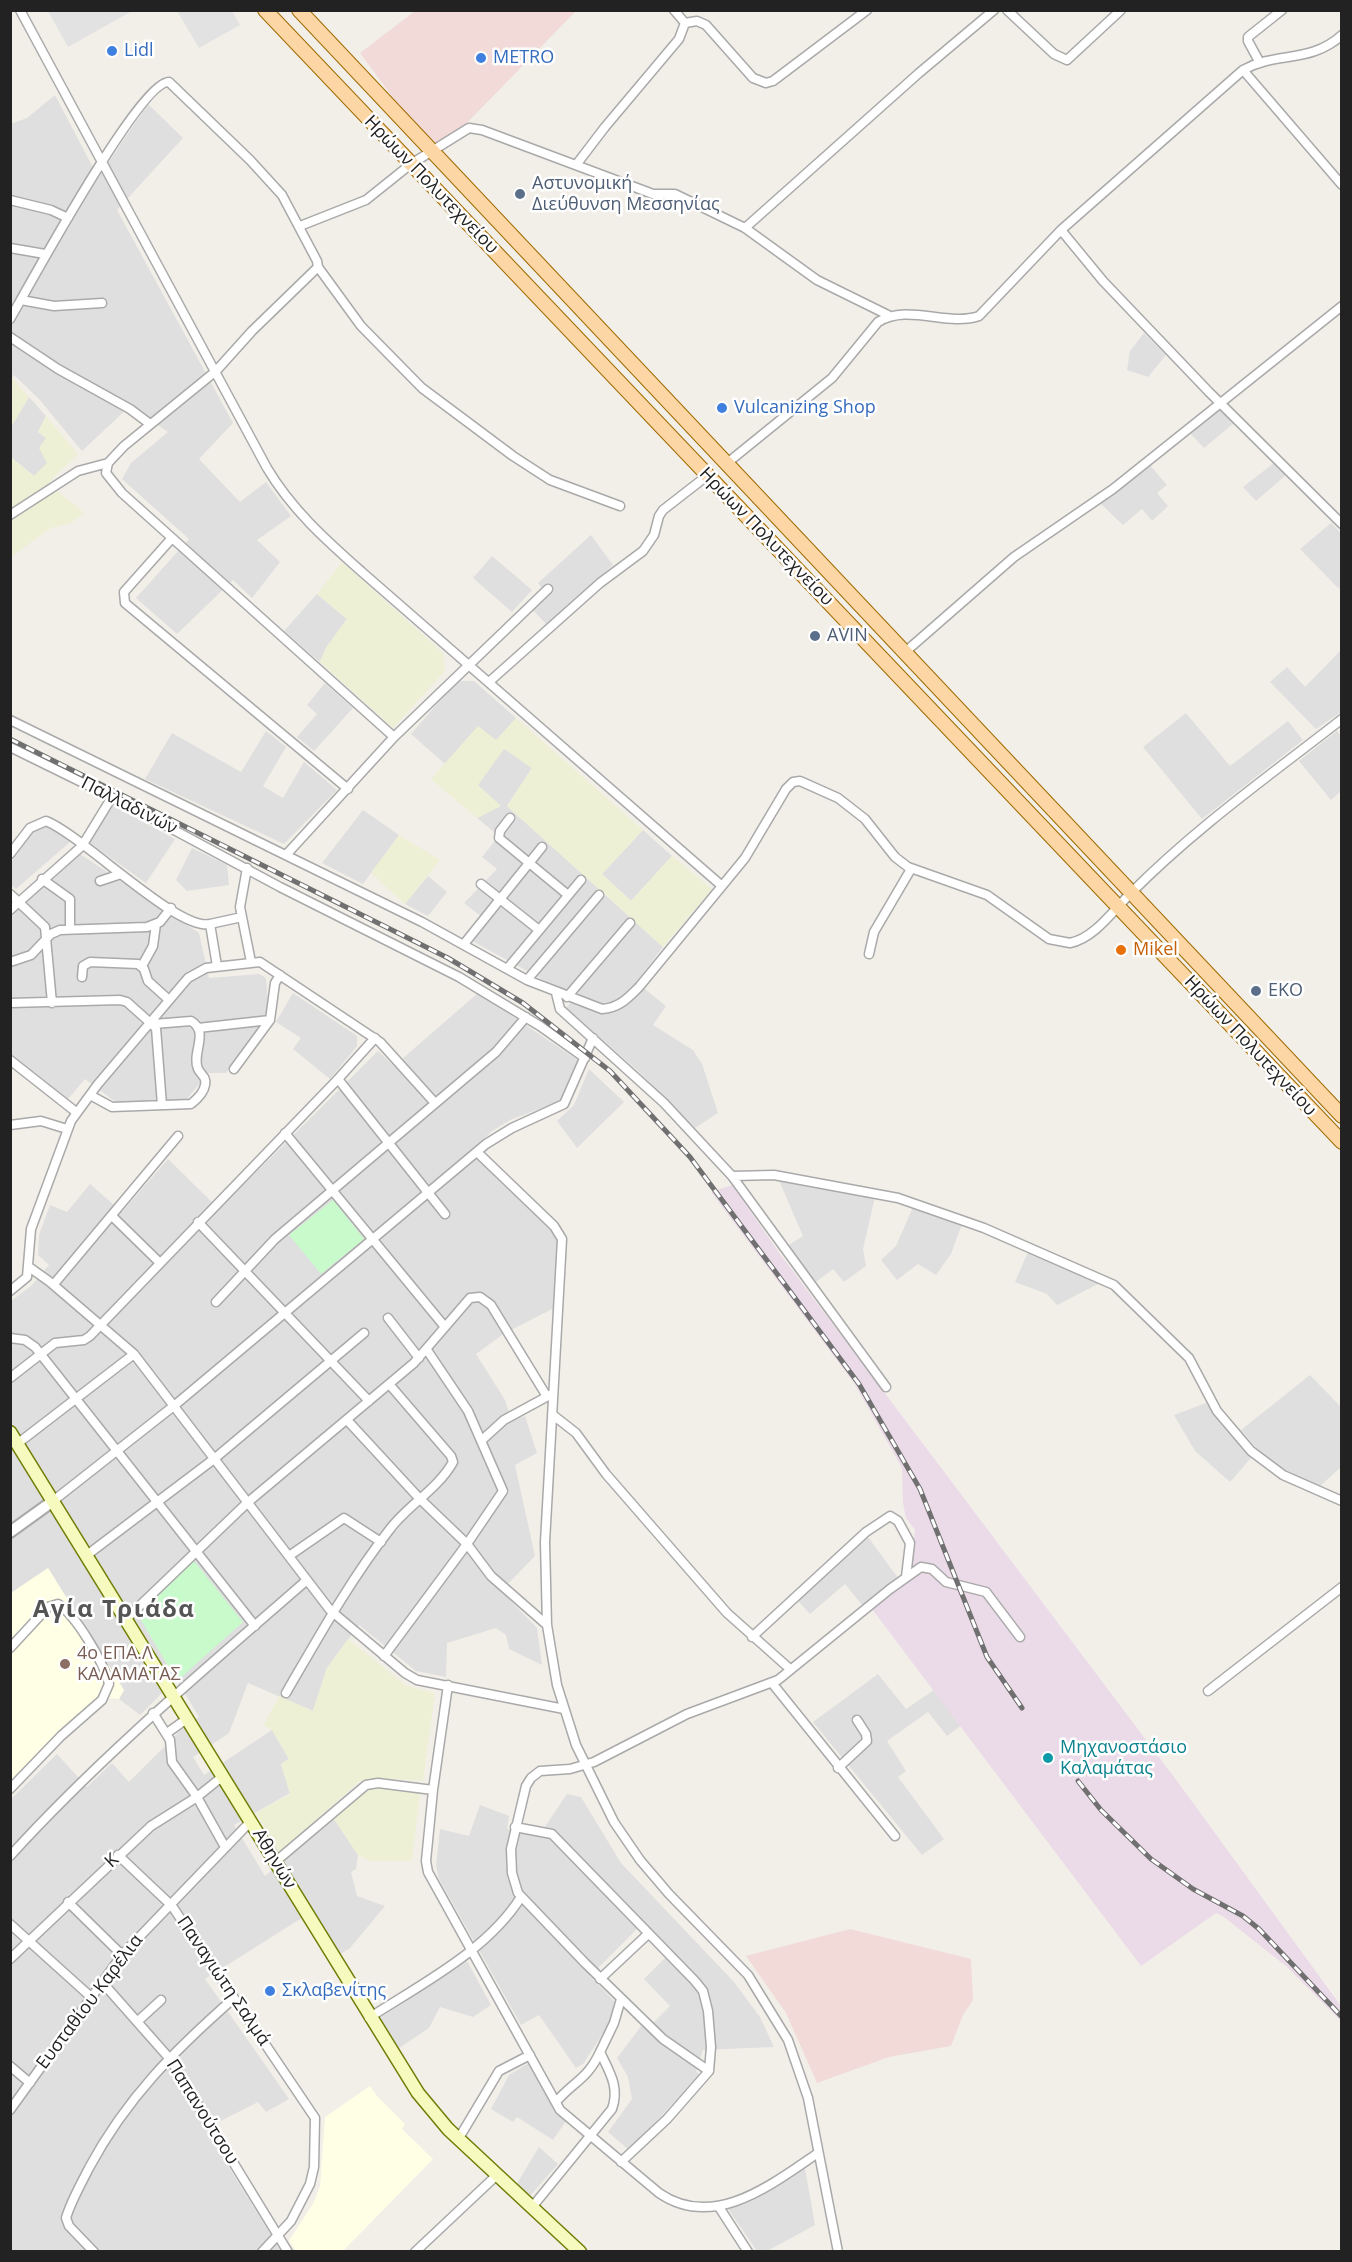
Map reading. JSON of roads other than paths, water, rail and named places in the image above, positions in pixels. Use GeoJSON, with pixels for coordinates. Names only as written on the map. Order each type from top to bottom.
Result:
{"type":"FeatureCollection","features":[{"type":"Feature","properties":{"kind":"main road","name":"Ηρώων Πολυτεχνείου"},"geometry":{"type":"LineString","coordinates":[[265,10],[1341,1142]]}},
{"type":"Feature","properties":{"kind":"main road","name":"Ηρώων Πολυτεχνείου"},"geometry":{"type":"LineString","coordinates":[[299,10],[1341,1116]]}},
{"type":"Feature","properties":{"kind":"main road","name":"Αθηνών"},"geometry":{"type":"LineString","coordinates":[[10,1432],[175,1696],[369,2018],[424,2103],[580,2252]]}},
{"type":"Feature","properties":{"kind":"street"},"geometry":{"type":"LineString","coordinates":[[20,10],[267,468],[297,512],[469,666],[722,886]]}},
{"type":"Feature","properties":{"kind":"street"},"geometry":{"type":"LineString","coordinates":[[674,10],[685,23]]}},
{"type":"Feature","properties":{"kind":"street"},"geometry":{"type":"LineString","coordinates":[[685,23],[697,21],[706,25],[753,78],[766,83],[773,81],[867,10]]}},
{"type":"Feature","properties":{"kind":"street"},"geometry":{"type":"LineString","coordinates":[[745,228],[919,73],[994,10]]}},
{"type":"Feature","properties":{"kind":"street"},"geometry":{"type":"LineString","coordinates":[[1007,10],[1054,54],[1067,60],[1121,10]]}},
{"type":"Feature","properties":{"kind":"street"},"geometry":{"type":"LineString","coordinates":[[1260,63],[1248,37],[1282,10]]}},
{"type":"Feature","properties":{"kind":"street"},"geometry":{"type":"LineString","coordinates":[[576,165],[605,126],[672,48],[685,23]]}},
{"type":"Feature","properties":{"kind":"street"},"geometry":{"type":"LineString","coordinates":[[300,226],[354,207],[378,193],[411,164],[469,128],[492,133],[652,194],[675,194],[745,228],[817,280],[888,315],[964,318],[979,315],[1061,230],[1243,70],[1260,63],[1314,53],[1341,35]]}},
{"type":"Feature","properties":{"kind":"street"},"geometry":{"type":"LineString","coordinates":[[1243,70],[1341,185]]}},
{"type":"Feature","properties":{"kind":"street"},"geometry":{"type":"LineString","coordinates":[[10,319],[45,254],[102,162],[146,98],[159,84],[169,82],[267,176],[282,195],[300,226],[318,267],[361,326],[422,388],[513,456],[550,480],[620,506]]}},
{"type":"Feature","properties":{"kind":"street"},"geometry":{"type":"LineString","coordinates":[[10,200],[51,210],[68,218]]}},
{"type":"Feature","properties":{"kind":"street"},"geometry":{"type":"LineString","coordinates":[[1061,230],[1102,281],[1219,403],[1341,524]]}},
{"type":"Feature","properties":{"kind":"street"},"geometry":{"type":"LineString","coordinates":[[10,248],[45,254]]}},
{"type":"Feature","properties":{"kind":"street"},"geometry":{"type":"LineString","coordinates":[[10,515],[78,471],[108,463],[150,424],[216,371],[252,331],[318,267]]}},
{"type":"Feature","properties":{"kind":"street"},"geometry":{"type":"LineString","coordinates":[[21,300],[45,306],[102,303]]}},
{"type":"Feature","properties":{"kind":"street"},"geometry":{"type":"LineString","coordinates":[[904,652],[1014,557],[1053,528],[1099,500],[1341,306]]}},
{"type":"Feature","properties":{"kind":"street"},"geometry":{"type":"LineString","coordinates":[[726,464],[832,378],[867,333],[888,315]]}},
{"type":"Feature","properties":{"kind":"street"},"geometry":{"type":"LineString","coordinates":[[10,336],[58,369],[130,409],[150,424]]}},
{"type":"Feature","properties":{"kind":"street"},"geometry":{"type":"LineString","coordinates":[[108,463],[106,473],[110,480],[394,737]]}},
{"type":"Feature","properties":{"kind":"street"},"geometry":{"type":"LineString","coordinates":[[489,682],[600,583],[642,551],[654,535],[663,510],[708,475]]}},
{"type":"Feature","properties":{"kind":"street"},"geometry":{"type":"LineString","coordinates":[[172,538],[124,592],[122,600],[348,789]]}},
{"type":"Feature","properties":{"kind":"street"},"geometry":{"type":"LineString","coordinates":[[286,855],[394,737],[548,589]]}},
{"type":"Feature","properties":{"kind":"street"},"geometry":{"type":"LineString","coordinates":[[10,720],[464,944],[527,980],[602,1010],[611,1009],[626,1000],[722,886],[745,858],[786,789],[793,782],[800,781],[838,798],[859,813],[895,857],[911,869],[994,899],[1042,934],[1059,943],[1070,944],[1085,937],[1202,826],[1341,719]]}},
{"type":"Feature","properties":{"kind":"street","name":"Παλλαδινών"},"geometry":{"type":"LineString","coordinates":[[10,747],[112,797],[459,977],[525,1017],[585,1058]]}},
{"type":"Feature","properties":{"kind":"street"},"geometry":{"type":"LineString","coordinates":[[10,909],[82,846],[112,797]]}},
{"type":"Feature","properties":{"kind":"street"},"geometry":{"type":"LineString","coordinates":[[510,818],[500,831],[498,838],[568,895]]}},
{"type":"Feature","properties":{"kind":"street"},"geometry":{"type":"LineString","coordinates":[[10,854],[32,826],[44,820],[52,823],[121,874],[198,925],[242,917]]}},
{"type":"Feature","properties":{"kind":"street"},"geometry":{"type":"LineString","coordinates":[[464,944],[542,847]]}},
{"type":"Feature","properties":{"kind":"street"},"geometry":{"type":"LineString","coordinates":[[247,868],[241,893],[242,917],[251,962]]}},
{"type":"Feature","properties":{"kind":"street"},"geometry":{"type":"LineString","coordinates":[[869,954],[874,932],[911,869]]}},
{"type":"Feature","properties":{"kind":"street"},"geometry":{"type":"LineString","coordinates":[[100,881],[121,874]]}},
{"type":"Feature","properties":{"kind":"street"},"geometry":{"type":"LineString","coordinates":[[42,879],[70,899],[70,929]]}},
{"type":"Feature","properties":{"kind":"street"},"geometry":{"type":"LineString","coordinates":[[507,969],[581,880]]}},
{"type":"Feature","properties":{"kind":"street"},"geometry":{"type":"LineString","coordinates":[[481,884],[539,930]]}},
{"type":"Feature","properties":{"kind":"street"},"geometry":{"type":"LineString","coordinates":[[10,894],[44,926],[52,1003]]}},
{"type":"Feature","properties":{"kind":"street"},"geometry":{"type":"LineString","coordinates":[[527,980],[599,895]]}},
{"type":"Feature","properties":{"kind":"street"},"geometry":{"type":"LineString","coordinates":[[10,962],[31,955],[55,932],[70,929],[147,927],[156,924],[171,908]]}},
{"type":"Feature","properties":{"kind":"street"},"geometry":{"type":"LineString","coordinates":[[567,997],[630,923]]}},
{"type":"Feature","properties":{"kind":"street"},"geometry":{"type":"LineString","coordinates":[[142,966],[153,946],[156,924]]}},
{"type":"Feature","properties":{"kind":"street"},"geometry":{"type":"LineString","coordinates":[[210,924],[217,966]]}},
{"type":"Feature","properties":{"kind":"street"},"geometry":{"type":"LineString","coordinates":[[82,976],[83,966],[90,962],[132,963],[142,966]]}},
{"type":"Feature","properties":{"kind":"street"},"geometry":{"type":"LineString","coordinates":[[10,1291],[26,1279],[31,1229],[67,1129],[76,1112],[188,978],[206,968],[260,962],[375,1038],[401,1063],[435,1103]]}},
{"type":"Feature","properties":{"kind":"street"},"geometry":{"type":"LineString","coordinates":[[142,966],[148,981],[169,1000]]}},
{"type":"Feature","properties":{"kind":"street"},"geometry":{"type":"LineString","coordinates":[[234,1069],[270,1020],[275,983],[279,975]]}},
{"type":"Feature","properties":{"kind":"street"},"geometry":{"type":"LineString","coordinates":[[556,993],[560,1009],[664,1103],[732,1176],[886,1387]]}},
{"type":"Feature","properties":{"kind":"street"},"geometry":{"type":"LineString","coordinates":[[10,1004],[123,1000],[152,1022],[158,1039],[162,1105]]}},
{"type":"Feature","properties":{"kind":"street"},"geometry":{"type":"LineString","coordinates":[[216,1302],[275,1239],[496,1052],[525,1017]]}},
{"type":"Feature","properties":{"kind":"street"},"geometry":{"type":"LineString","coordinates":[[198,1028],[270,1020]]}},
{"type":"Feature","properties":{"kind":"street"},"geometry":{"type":"LineString","coordinates":[[90,1095],[112,1107],[191,1104],[205,1087],[206,1078],[198,1067],[196,1053],[201,1040],[198,1028],[190,1021],[152,1022]]}},
{"type":"Feature","properties":{"kind":"street"},"geometry":{"type":"LineString","coordinates":[[10,1378],[59,1342],[86,1339],[375,1038]]}},
{"type":"Feature","properties":{"kind":"street"},"geometry":{"type":"LineString","coordinates":[[10,1532],[175,1406],[477,1152],[512,1128],[564,1104],[593,1038]]}},
{"type":"Feature","properties":{"kind":"street"},"geometry":{"type":"LineString","coordinates":[[10,1060],[76,1112]]}},
{"type":"Feature","properties":{"kind":"street"},"geometry":{"type":"LineString","coordinates":[[338,1079],[445,1214]]}},
{"type":"Feature","properties":{"kind":"street"},"geometry":{"type":"LineString","coordinates":[[10,1125],[41,1121],[67,1129]]}},
{"type":"Feature","properties":{"kind":"street"},"geometry":{"type":"LineString","coordinates":[[285,1133],[445,1327]]}},
{"type":"Feature","properties":{"kind":"street"},"geometry":{"type":"LineString","coordinates":[[54,1284],[178,1136]]}},
{"type":"Feature","properties":{"kind":"street"},"geometry":{"type":"LineString","coordinates":[[477,1152],[561,1235],[563,1250],[550,1395],[553,1415],[545,1542],[547,1625],[554,1674],[564,1709],[585,1765],[614,1822],[640,1860],[669,1894],[738,1964],[772,2012],[788,2040],[803,2079],[838,2252]]}},
{"type":"Feature","properties":{"kind":"street"},"geometry":{"type":"LineString","coordinates":[[732,1176],[774,1175],[898,1198],[975,1225],[1114,1285],[1189,1358],[1217,1411],[1251,1451],[1283,1475],[1341,1501]]}},
{"type":"Feature","properties":{"kind":"street"},"geometry":{"type":"LineString","coordinates":[[112,1216],[159,1262]]}},
{"type":"Feature","properties":{"kind":"street"},"geometry":{"type":"LineString","coordinates":[[198,1222],[369,1401]]}},
{"type":"Feature","properties":{"kind":"street"},"geometry":{"type":"LineString","coordinates":[[29,1267],[54,1284],[134,1354],[334,1614],[384,1656],[412,1678],[564,1709]]}},
{"type":"Feature","properties":{"kind":"street"},"geometry":{"type":"LineString","coordinates":[[127,1618],[247,1503],[419,1358],[470,1298],[476,1296],[486,1300],[550,1395]]}},
{"type":"Feature","properties":{"kind":"street"},"geometry":{"type":"LineString","coordinates":[[388,1318],[419,1358]]}},
{"type":"Feature","properties":{"kind":"street"},"geometry":{"type":"LineString","coordinates":[[87,1555],[214,1459],[364,1333]]}},
{"type":"Feature","properties":{"kind":"street"},"geometry":{"type":"LineString","coordinates":[[10,1338],[26,1340],[40,1354],[255,1626]]}},
{"type":"Feature","properties":{"kind":"street"},"geometry":{"type":"LineString","coordinates":[[384,1656],[467,1544],[502,1491],[468,1411],[427,1350]]}},
{"type":"Feature","properties":{"kind":"street"},"geometry":{"type":"LineString","coordinates":[[17,1444],[134,1354]]}},
{"type":"Feature","properties":{"kind":"street"},"geometry":{"type":"LineString","coordinates":[[286,1693],[381,1542],[419,1498],[452,1466],[453,1459],[389,1384]]}},
{"type":"Feature","properties":{"kind":"street"},"geometry":{"type":"LineString","coordinates":[[482,1440],[500,1423],[550,1395]]}},
{"type":"Feature","properties":{"kind":"street"},"geometry":{"type":"LineString","coordinates":[[553,1415],[576,1433],[606,1474],[720,1606],[790,1669]]}},
{"type":"Feature","properties":{"kind":"street"},"geometry":{"type":"LineString","coordinates":[[347,1420],[419,1498],[467,1544],[491,1576],[547,1625]]}},
{"type":"Feature","properties":{"kind":"street"},"geometry":{"type":"LineString","coordinates":[[752,1637],[866,1533],[890,1516],[898,1521],[910,1543],[906,1576]]}},
{"type":"Feature","properties":{"kind":"street"},"geometry":{"type":"LineString","coordinates":[[289,1556],[342,1518],[381,1542]]}},
{"type":"Feature","properties":{"kind":"street"},"geometry":{"type":"LineString","coordinates":[[709,2071],[672,2047],[600,1979],[521,1897],[514,1885],[512,1866],[515,1827],[526,1786],[534,1775],[543,1770],[585,1765],[687,1713],[772,1683],[918,1568],[925,1567],[936,1571],[946,1582],[986,1592],[1020,1637]]}},
{"type":"Feature","properties":{"kind":"street"},"geometry":{"type":"LineString","coordinates":[[10,1856],[46,1816],[153,1713],[307,1580]]}},
{"type":"Feature","properties":{"kind":"street"},"geometry":{"type":"LineString","coordinates":[[1208,1691],[1341,1587]]}},
{"type":"Feature","properties":{"kind":"street"},"geometry":{"type":"LineString","coordinates":[[10,1648],[48,1607],[58,1604],[68,1612],[88,1641],[109,1684],[102,1700],[62,1736],[10,1789]]}},
{"type":"Feature","properties":{"kind":"street"},"geometry":{"type":"LineString","coordinates":[[772,1683],[838,1768],[895,1836]]}},
{"type":"Feature","properties":{"kind":"street"},"geometry":{"type":"LineString","coordinates":[[448,1685],[433,1790],[426,1867],[556,2102],[566,2116],[672,2202],[695,2209],[719,2207],[755,2192],[818,2153]]}},
{"type":"Feature","properties":{"kind":"street"},"geometry":{"type":"LineString","coordinates":[[153,1713],[167,1733],[172,1746],[172,1762],[197,1797],[225,1847]]}},
{"type":"Feature","properties":{"kind":"street"},"geometry":{"type":"LineString","coordinates":[[167,1733],[188,1718]]}},
{"type":"Feature","properties":{"kind":"street"},"geometry":{"type":"LineString","coordinates":[[838,1768],[867,1741],[866,1734],[857,1720]]}},
{"type":"Feature","properties":{"kind":"street","name":"Κ"},"geometry":{"type":"LineString","coordinates":[[10,1959],[151,1826],[197,1797],[223,1776]]}},
{"type":"Feature","properties":{"kind":"street"},"geometry":{"type":"LineString","coordinates":[[275,1862],[366,1785],[378,1783],[433,1790]]}},
{"type":"Feature","properties":{"kind":"street","name":"Ευσταθίου Καρέλια"},"geometry":{"type":"LineString","coordinates":[[10,2110],[122,1955],[251,1821]]}},
{"type":"Feature","properties":{"kind":"street"},"geometry":{"type":"LineString","coordinates":[[515,1827],[552,1834],[703,1991],[709,2024],[709,2071],[667,2119],[621,2162]]}},
{"type":"Feature","properties":{"kind":"street","name":"Παναγιώτη Σαλμά"},"geometry":{"type":"LineString","coordinates":[[118,1855],[170,1904],[315,2118],[314,2168],[310,2184],[296,2214],[278,2235]]}},
{"type":"Feature","properties":{"kind":"street"},"geometry":{"type":"LineString","coordinates":[[369,2018],[472,1948],[511,1912],[521,1897]]}},
{"type":"Feature","properties":{"kind":"street"},"geometry":{"type":"LineString","coordinates":[[68,1902],[122,1955]]}},
{"type":"Feature","properties":{"kind":"street"},"geometry":{"type":"LineString","coordinates":[[10,1924],[91,1997]]}},
{"type":"Feature","properties":{"kind":"street"},"geometry":{"type":"LineString","coordinates":[[600,1979],[648,1934]]}},
{"type":"Feature","properties":{"kind":"street","name":"Παπανούτσου"},"geometry":{"type":"LineString","coordinates":[[102,1982],[170,2059],[288,2252]]}},
{"type":"Feature","properties":{"kind":"street"},"geometry":{"type":"LineString","coordinates":[[94,2252],[68,2224],[67,2215],[96,2156],[129,2102],[234,1998]]}},
{"type":"Feature","properties":{"kind":"street"},"geometry":{"type":"LineString","coordinates":[[556,2102],[566,2091],[584,2078],[614,2023],[621,1999]]}},
{"type":"Feature","properties":{"kind":"street"},"geometry":{"type":"LineString","coordinates":[[138,2021],[161,2000]]}},
{"type":"Feature","properties":{"kind":"street"},"geometry":{"type":"LineString","coordinates":[[533,2206],[608,2115],[615,2096],[610,2073],[600,2052]]}},
{"type":"Feature","properties":{"kind":"street"},"geometry":{"type":"LineString","coordinates":[[459,2138],[499,2071],[530,2055]]}},
{"type":"Feature","properties":{"kind":"street"},"geometry":{"type":"LineString","coordinates":[[10,2066],[30,2083]]}},
{"type":"Feature","properties":{"kind":"street"},"geometry":{"type":"LineString","coordinates":[[415,2252],[498,2174]]}},
{"type":"Feature","properties":{"kind":"street"},"geometry":{"type":"LineString","coordinates":[[719,2207],[748,2252]]}},
{"type":"Feature","properties":{"kind":"street"},"geometry":{"type":"LineString","coordinates":[[262,2252],[278,2235]]}},
{"type":"Feature","properties":{"kind":"railway"},"geometry":{"type":"LineString","coordinates":[[10,739],[448,958],[523,1003],[610,1071],[690,1157],[859,1384],[920,1489],[987,1657],[1022,1708]]}},
{"type":"Feature","properties":{"kind":"railway"},"geometry":{"type":"LineString","coordinates":[[1078,1781],[1101,1810],[1151,1859],[1193,1889],[1243,1916],[1259,1929],[1342,2017]]}},
{"type":"Feature","properties":{"kind":"place","name":"Lidl"},"geometry":{"type":"Point","coordinates":[112,51]}},
{"type":"Feature","properties":{"kind":"place","name":"METRO"},"geometry":{"type":"Point","coordinates":[481,58]}},
{"type":"Feature","properties":{"kind":"place","name":"Αστυνομική Διεύθυνση Μεσσηνίας"},"geometry":{"type":"Point","coordinates":[520,194]}},
{"type":"Feature","properties":{"kind":"place","name":"Vulcanizing Shop"},"geometry":{"type":"Point","coordinates":[722,408]}},
{"type":"Feature","properties":{"kind":"place","name":"AVIN"},"geometry":{"type":"Point","coordinates":[815,636]}},
{"type":"Feature","properties":{"kind":"place","name":"Mikel"},"geometry":{"type":"Point","coordinates":[1121,950]}},
{"type":"Feature","properties":{"kind":"place","name":"EKO"},"geometry":{"type":"Point","coordinates":[1256,991]}},
{"type":"Feature","properties":{"kind":"place","name":"4ο ΕΠΑ.Λ ΚΑΛΑΜΑΤΑΣ"},"geometry":{"type":"Point","coordinates":[65,1664]}},
{"type":"Feature","properties":{"kind":"place","name":"Μηχανοστάσιο Καλαμάτας"},"geometry":{"type":"Point","coordinates":[1048,1758]}},
{"type":"Feature","properties":{"kind":"place","name":"Σκλαβενίτης"},"geometry":{"type":"Point","coordinates":[270,1991]}},
{"type":"Feature","properties":{"kind":"district","name":"Αγία Τριάδα"},"geometry":{"type":"Point","coordinates":[114,1610]}}]}
